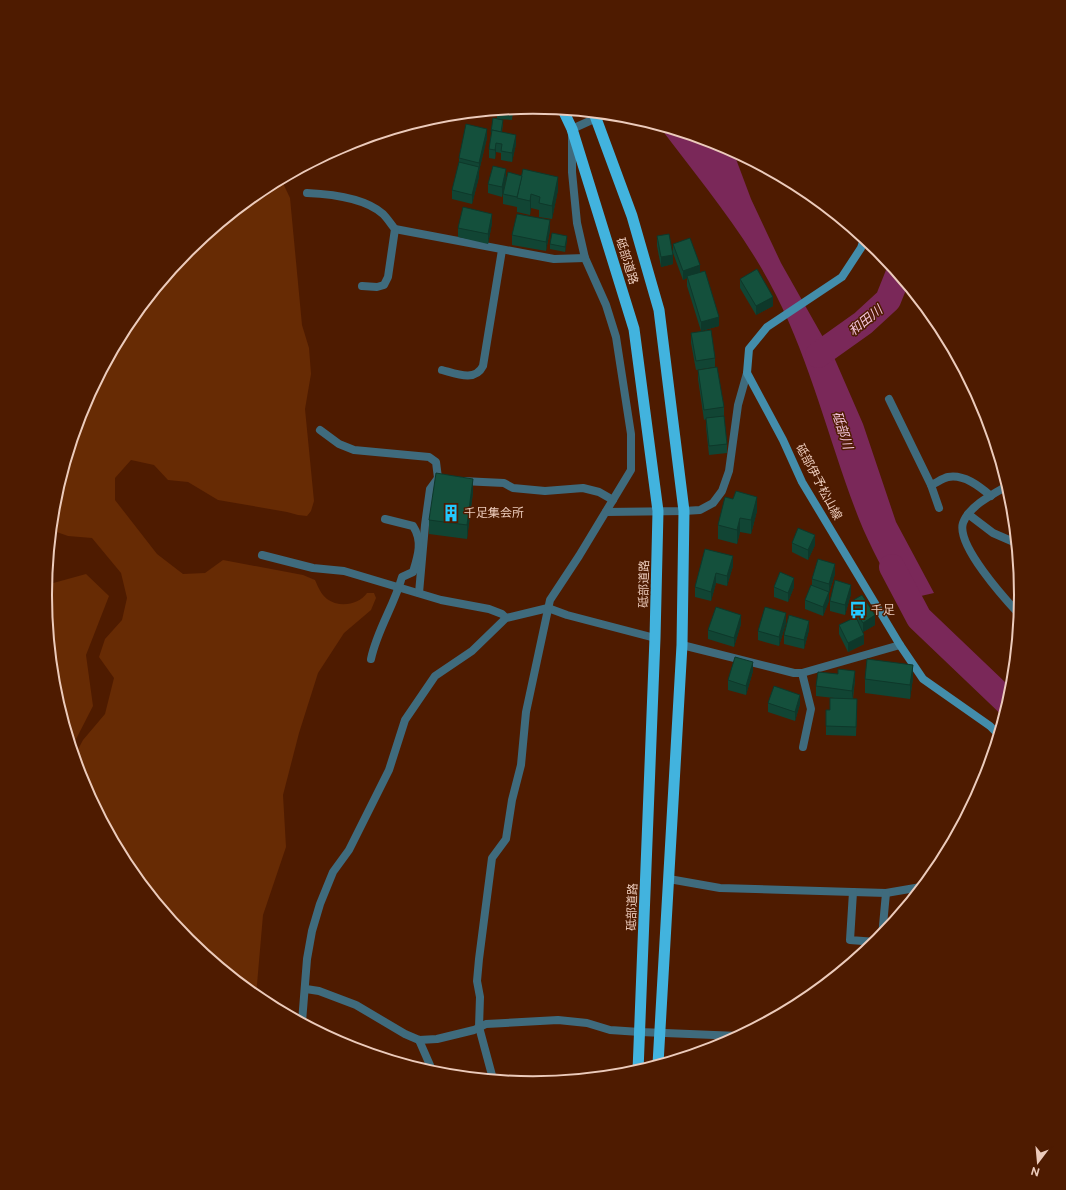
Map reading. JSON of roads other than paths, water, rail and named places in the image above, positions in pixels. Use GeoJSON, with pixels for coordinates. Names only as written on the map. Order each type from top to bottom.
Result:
{"type":"FeatureCollection","features":[{"type":"Feature","properties":{"kind":"highway","name":"砥部道路"},"geometry":{"type":"LineString","coordinates":[[565,115],[572,129],[634,329],[658,510],[655,638],[638,1064]]}},
{"type":"Feature","properties":{"kind":"highway","name":"砥部道路"},"geometry":{"type":"LineString","coordinates":[[599,119],[632,216],[659,310],[684,511],[682,645],[658,1060]]}},
{"type":"Feature","properties":{"kind":"main road"},"geometry":{"type":"LineString","coordinates":[[747,373],[749,349],[768,327],[800,303],[822,291],[842,277],[862,245]]}},
{"type":"Feature","properties":{"kind":"main road","name":"砥部伊予松山線"},"geometry":{"type":"LineString","coordinates":[[747,373],[783,440],[802,482],[900,646],[923,679],[994,730]]}},
{"type":"Feature","properties":{"kind":"street"},"geometry":{"type":"LineString","coordinates":[[492,1074],[480,1027],[480,997],[477,981],[488,886],[492,858],[506,839],[512,800],[521,765],[526,712],[548,608],[550,600],[632,470],[631,434],[616,337],[606,305],[585,258],[577,223],[572,172],[572,129],[593,118]]}},
{"type":"Feature","properties":{"kind":"street"},"geometry":{"type":"LineString","coordinates":[[307,193],[345,197],[373,207],[383,214],[395,229],[554,259],[585,258]]}},
{"type":"Feature","properties":{"kind":"street"},"geometry":{"type":"LineString","coordinates":[[362,286],[377,287],[384,285],[388,277],[395,229]]}},
{"type":"Feature","properties":{"kind":"street"},"geometry":{"type":"LineString","coordinates":[[442,370],[464,376],[477,375],[483,366],[502,250]]}},
{"type":"Feature","properties":{"kind":"street"},"geometry":{"type":"LineString","coordinates":[[606,512],[700,510],[713,503],[722,491],[729,471],[738,405],[747,373]]}},
{"type":"Feature","properties":{"kind":"street"},"geometry":{"type":"LineString","coordinates":[[889,399],[931,485],[939,508]]}},
{"type":"Feature","properties":{"kind":"street"},"geometry":{"type":"LineString","coordinates":[[320,430],[339,444],[354,450],[429,457],[436,462],[438,478],[430,489],[419,593]]}},
{"type":"Feature","properties":{"kind":"street"},"geometry":{"type":"LineString","coordinates":[[931,485],[949,477],[960,478],[973,482],[991,496]]}},
{"type":"Feature","properties":{"kind":"street"},"geometry":{"type":"LineString","coordinates":[[438,478],[483,483],[504,483],[513,488],[545,491],[584,488],[599,492],[613,500]]}},
{"type":"Feature","properties":{"kind":"street"},"geometry":{"type":"LineString","coordinates":[[1002,489],[968,514],[963,525],[964,535],[982,572],[1014,608]]}},
{"type":"Feature","properties":{"kind":"street"},"geometry":{"type":"LineString","coordinates":[[968,514],[993,533],[1011,541]]}},
{"type":"Feature","properties":{"kind":"street"},"geometry":{"type":"LineString","coordinates":[[371,659],[374,642],[399,587],[402,577],[413,572],[418,554],[419,535],[413,526],[384,519]]}},
{"type":"Feature","properties":{"kind":"street"},"geometry":{"type":"LineString","coordinates":[[262,555],[313,568],[344,571],[441,600],[489,609],[502,614],[506,618]]}},
{"type":"Feature","properties":{"kind":"street"},"geometry":{"type":"LineString","coordinates":[[303,1017],[306,989],[307,959],[312,931],[320,904],[333,872],[349,850],[389,770],[405,720],[435,676],[472,651],[506,618],[548,608],[574,617],[655,638]]}},
{"type":"Feature","properties":{"kind":"street"},"geometry":{"type":"LineString","coordinates":[[682,645],[794,673],[802,673],[900,646]]}},
{"type":"Feature","properties":{"kind":"street"},"geometry":{"type":"LineString","coordinates":[[802,673],[811,709],[803,747]]}},
{"type":"Feature","properties":{"kind":"street"},"geometry":{"type":"LineString","coordinates":[[669,879],[720,888],[886,893],[915,888]]}},
{"type":"Feature","properties":{"kind":"street"},"geometry":{"type":"LineString","coordinates":[[853,892],[850,940],[866,941]]}},
{"type":"Feature","properties":{"kind":"street"},"geometry":{"type":"LineString","coordinates":[[883,924],[886,893]]}},
{"type":"Feature","properties":{"kind":"street"},"geometry":{"type":"LineString","coordinates":[[306,989],[319,991],[356,1005],[405,1034],[419,1040],[438,1039],[474,1030],[486,1024],[558,1020],[586,1023],[610,1030],[660,1034],[725,1036]]}},
{"type":"Feature","properties":{"kind":"street"},"geometry":{"type":"LineString","coordinates":[[419,1040],[430,1065]]}},
{"type":"Feature","properties":{"kind":"water"},"geometry":{"type":"Polygon","coordinates":[[[664,132],[688,140],[736,160],[751,199],[781,263],[833,355],[863,424],[896,522],[934,593],[899,601],[859,519],[789,322],[764,272],[706,187],[664,132]]]}},
{"type":"Feature","properties":{"kind":"waterway","name":"和田川"},"geometry":{"type":"LineString","coordinates":[[818,355],[863,323],[888,300],[896,279]]}},
{"type":"Feature","properties":{"kind":"waterway","name":"砥部川"},"geometry":{"type":"LineString","coordinates":[[892,567],[919,618],[1003,698]]}},
{"type":"Feature","properties":{"kind":"place","name":"千足集会所"},"geometry":{"type":"Point","coordinates":[451,513]}},
{"type":"Feature","properties":{"kind":"place","name":"千足"},"geometry":{"type":"Point","coordinates":[858,610]}}]}
